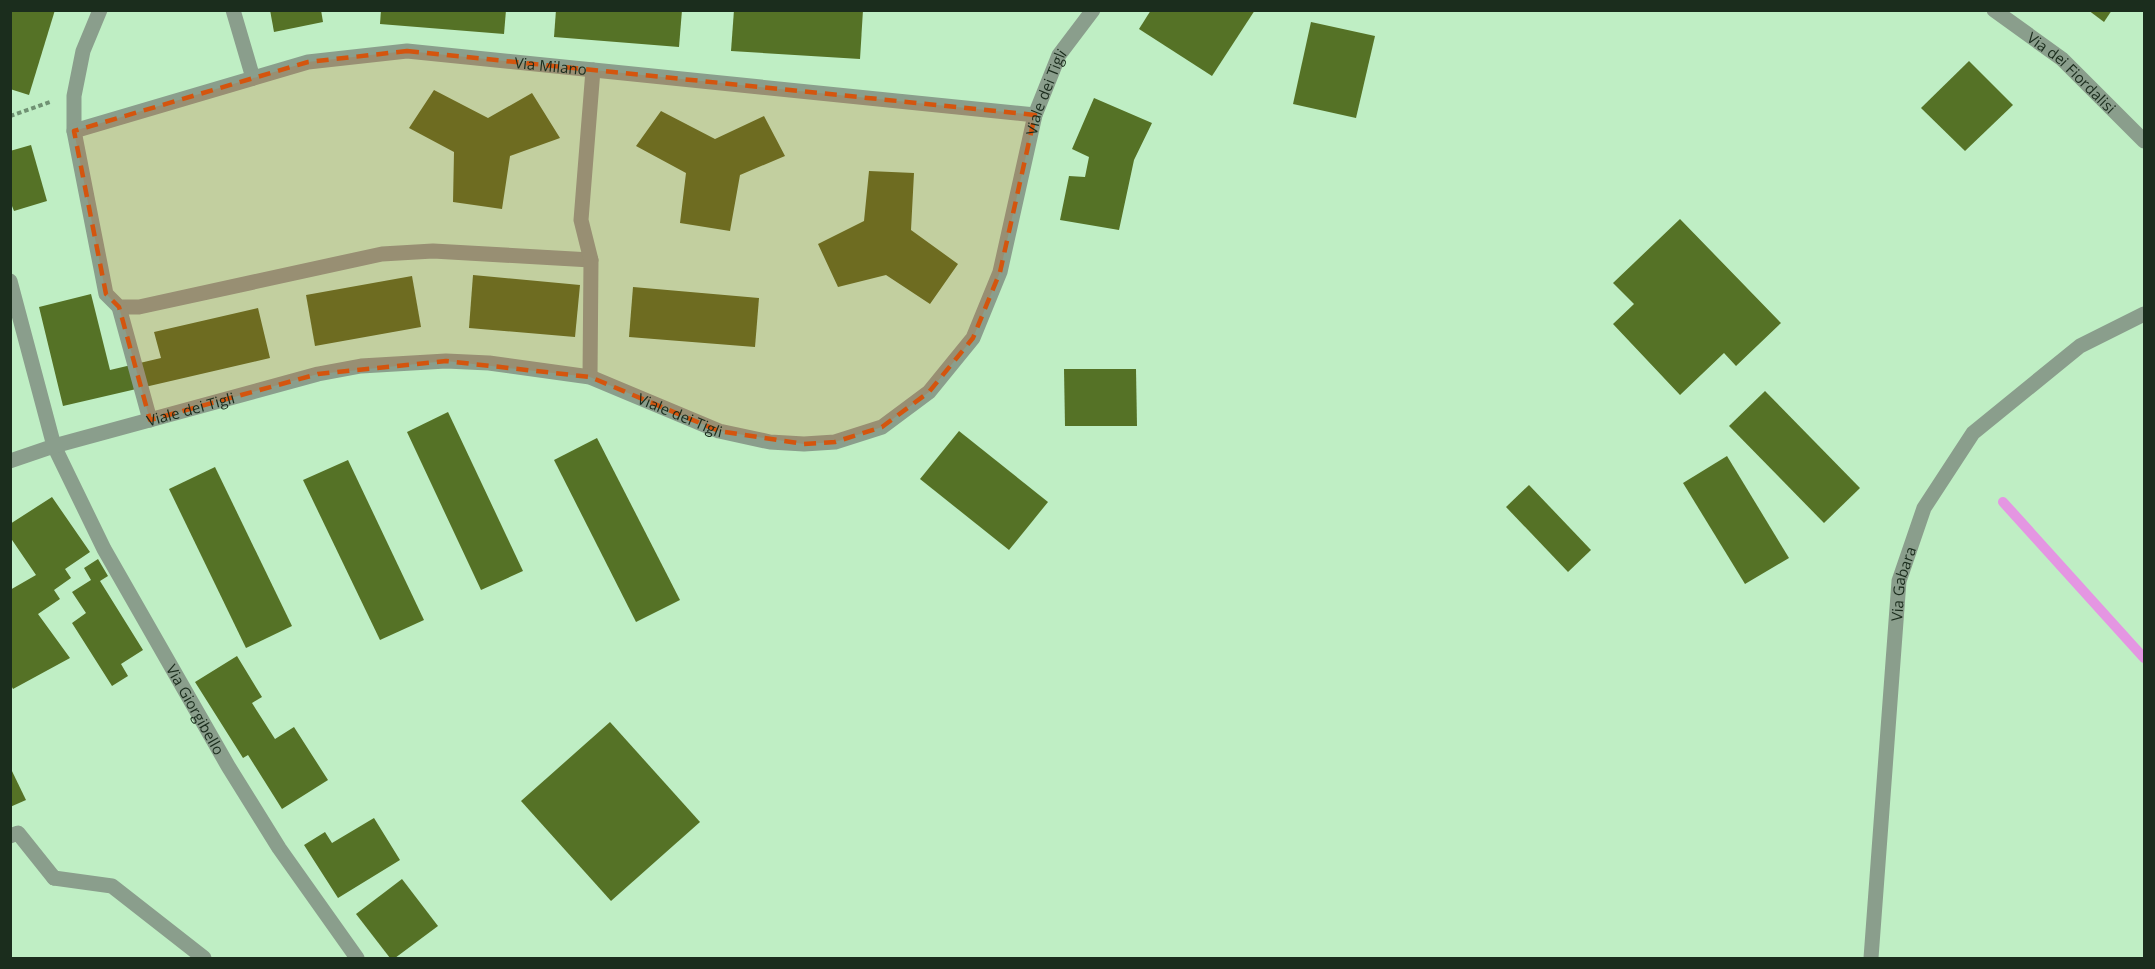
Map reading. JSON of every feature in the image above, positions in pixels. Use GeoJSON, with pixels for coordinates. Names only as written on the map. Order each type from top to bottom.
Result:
{"type":"FeatureCollection","features":[{"type":"Feature","properties":{"kind":"street"},"geometry":{"type":"LineString","coordinates":[[100,10],[82,51],[74,96],[74,131],[106,294],[119,307],[150,420]]}},
{"type":"Feature","properties":{"kind":"street"},"geometry":{"type":"LineString","coordinates":[[233,10],[253,78]]}},
{"type":"Feature","properties":{"kind":"street","name":"Viale dei Tigli"},"geometry":{"type":"LineString","coordinates":[[10,461],[54,446],[318,374],[361,366],[446,361],[590,377],[719,431],[770,442],[804,444],[835,442],[882,427],[929,392],[973,338],[1000,272],[1035,115],[1059,55],[1093,10]]}},
{"type":"Feature","properties":{"kind":"street","name":"Via dei Fiordalisi"},"geometry":{"type":"LineString","coordinates":[[1994,10],[2062,59],[2145,141]]}},
{"type":"Feature","properties":{"kind":"street","name":"Via Milano"},"geometry":{"type":"LineString","coordinates":[[74,131],[308,62],[407,51],[1035,115]]}},
{"type":"Feature","properties":{"kind":"street"},"geometry":{"type":"LineString","coordinates":[[590,377],[591,260],[581,220],[593,70]]}},
{"type":"Feature","properties":{"kind":"street"},"geometry":{"type":"LineString","coordinates":[[119,307],[139,307],[382,254],[433,251],[591,260]]}},
{"type":"Feature","properties":{"kind":"street","name":"Via Giorgibello"},"geometry":{"type":"LineString","coordinates":[[10,281],[54,446],[104,549],[228,766],[279,848],[355,955]]}},
{"type":"Feature","properties":{"kind":"street","name":"Via Gabara"},"geometry":{"type":"LineString","coordinates":[[1871,958],[1899,581],[1924,507],[1973,433],[2080,346],[2145,314]]}},
{"type":"Feature","properties":{"kind":"street"},"geometry":{"type":"LineString","coordinates":[[10,836],[18,833],[54,878],[112,886],[204,958]]}},
{"type":"Feature","properties":{"kind":"street"},"geometry":{"type":"LineString","coordinates":[[355,955],[369,958]]}},
{"type":"Feature","properties":{"kind":"path"},"geometry":{"type":"LineString","coordinates":[[10,116],[34,107]]}},
{"type":"Feature","properties":{"kind":"highlighted area"},"geometry":{"type":"Polygon","coordinates":[[[407,51],[1035,115],[1000,272],[973,338],[929,392],[882,427],[835,442],[804,444],[719,431],[590,377],[446,361],[318,374],[150,420],[119,307],[106,294],[74,131],[308,62],[407,51]]]}},
{"type":"Feature","properties":{"kind":"building"},"geometry":{"type":"Polygon","coordinates":[[[10,10],[55,10],[29,95],[10,89],[10,10]]]}},
{"type":"Feature","properties":{"kind":"building"},"geometry":{"type":"Polygon","coordinates":[[[270,10],[321,10],[323,22],[274,32],[270,10]]]}},
{"type":"Feature","properties":{"kind":"building"},"geometry":{"type":"Polygon","coordinates":[[[381,10],[506,10],[504,34],[380,24],[381,10]]]}},
{"type":"Feature","properties":{"kind":"building"},"geometry":{"type":"Polygon","coordinates":[[[556,10],[682,10],[679,47],[554,37],[556,10]]]}},
{"type":"Feature","properties":{"kind":"building"},"geometry":{"type":"Polygon","coordinates":[[[734,10],[863,10],[860,59],[731,51],[734,10]]]}},
{"type":"Feature","properties":{"kind":"building"},"geometry":{"type":"Polygon","coordinates":[[[1151,10],[1255,10],[1212,76],[1139,29],[1151,10]]]}},
{"type":"Feature","properties":{"kind":"building"},"geometry":{"type":"Polygon","coordinates":[[[2088,10],[2112,10],[2104,22],[2088,10]]]}},
{"type":"Feature","properties":{"kind":"building"},"geometry":{"type":"Polygon","coordinates":[[[1311,22],[1375,36],[1356,118],[1293,104],[1311,22]]]}},
{"type":"Feature","properties":{"kind":"building"},"geometry":{"type":"Polygon","coordinates":[[[1969,61],[2013,105],[1965,151],[1921,108],[1969,61]]]}},
{"type":"Feature","properties":{"kind":"building"},"geometry":{"type":"Polygon","coordinates":[[[434,90],[488,118],[532,93],[560,138],[510,156],[502,209],[453,202],[454,152],[409,128],[434,90]]]}},
{"type":"Feature","properties":{"kind":"building"},"geometry":{"type":"Polygon","coordinates":[[[1094,98],[1152,123],[1134,160],[1119,230],[1060,220],[1069,176],[1085,177],[1089,157],[1072,149],[1094,98]]]}},
{"type":"Feature","properties":{"kind":"building"},"geometry":{"type":"Polygon","coordinates":[[[661,111],[715,139],[764,116],[785,156],[740,175],[730,231],[680,223],[686,173],[636,146],[661,111]]]}},
{"type":"Feature","properties":{"kind":"building"},"geometry":{"type":"Polygon","coordinates":[[[31,145],[47,201],[14,211],[10,201],[10,151],[31,145]]]}},
{"type":"Feature","properties":{"kind":"building"},"geometry":{"type":"Polygon","coordinates":[[[869,171],[914,173],[911,230],[958,264],[930,304],[886,275],[838,287],[818,244],[864,221],[869,171]]]}},
{"type":"Feature","properties":{"kind":"building"},"geometry":{"type":"Polygon","coordinates":[[[1680,219],[1781,323],[1736,366],[1724,353],[1680,395],[1613,324],[1634,304],[1613,283],[1680,219]]]}},
{"type":"Feature","properties":{"kind":"building"},"geometry":{"type":"Polygon","coordinates":[[[473,275],[580,285],[575,337],[469,328],[473,275]]]}},
{"type":"Feature","properties":{"kind":"building"},"geometry":{"type":"Polygon","coordinates":[[[412,276],[421,327],[315,346],[306,295],[412,276]]]}},
{"type":"Feature","properties":{"kind":"building"},"geometry":{"type":"Polygon","coordinates":[[[633,287],[759,298],[755,347],[629,337],[633,287]]]}},
{"type":"Feature","properties":{"kind":"building"},"geometry":{"type":"Polygon","coordinates":[[[91,294],[110,370],[161,358],[154,332],[258,308],[270,358],[63,406],[39,307],[91,294]]]}},
{"type":"Feature","properties":{"kind":"building"},"geometry":{"type":"Polygon","coordinates":[[[1064,369],[1136,369],[1137,426],[1065,426],[1064,369]]]}},
{"type":"Feature","properties":{"kind":"building"},"geometry":{"type":"Polygon","coordinates":[[[1765,391],[1860,488],[1824,523],[1729,426],[1765,391]]]}},
{"type":"Feature","properties":{"kind":"building"},"geometry":{"type":"Polygon","coordinates":[[[448,412],[523,571],[481,590],[407,432],[448,412]]]}},
{"type":"Feature","properties":{"kind":"building"},"geometry":{"type":"Polygon","coordinates":[[[959,431],[1048,502],[1009,550],[920,479],[959,431]]]}},
{"type":"Feature","properties":{"kind":"building"},"geometry":{"type":"Polygon","coordinates":[[[597,438],[680,600],[636,622],[554,460],[597,438]]]}},
{"type":"Feature","properties":{"kind":"building"},"geometry":{"type":"Polygon","coordinates":[[[1727,456],[1789,558],[1745,584],[1683,483],[1727,456]]]}},
{"type":"Feature","properties":{"kind":"building"},"geometry":{"type":"Polygon","coordinates":[[[348,460],[424,620],[380,640],[303,480],[348,460]]]}},
{"type":"Feature","properties":{"kind":"building"},"geometry":{"type":"Polygon","coordinates":[[[215,467],[292,626],[246,648],[169,489],[215,467]]]}},
{"type":"Feature","properties":{"kind":"building"},"geometry":{"type":"Polygon","coordinates":[[[1529,485],[1591,550],[1568,572],[1506,507],[1529,485]]]}},
{"type":"Feature","properties":{"kind":"building"},"geometry":{"type":"Polygon","coordinates":[[[52,497],[90,552],[65,569],[71,578],[54,590],[60,599],[38,614],[70,658],[13,689],[10,683],[10,590],[36,575],[10,537],[10,524],[52,497]]]}},
{"type":"Feature","properties":{"kind":"building"},"geometry":{"type":"Polygon","coordinates":[[[98,559],[108,576],[100,581],[143,650],[121,664],[128,676],[112,686],[72,623],[86,613],[72,592],[91,580],[84,568],[98,559]]]}},
{"type":"Feature","properties":{"kind":"building"},"geometry":{"type":"Polygon","coordinates":[[[237,656],[262,697],[252,703],[275,739],[294,727],[328,780],[282,809],[248,755],[243,758],[195,682],[237,656]]]}},
{"type":"Feature","properties":{"kind":"building"},"geometry":{"type":"Polygon","coordinates":[[[610,722],[700,822],[611,901],[521,801],[610,722]]]}},
{"type":"Feature","properties":{"kind":"building"},"geometry":{"type":"Polygon","coordinates":[[[10,767],[26,800],[10,807],[10,767]]]}},
{"type":"Feature","properties":{"kind":"building"},"geometry":{"type":"Polygon","coordinates":[[[374,818],[400,860],[338,898],[304,845],[325,832],[332,843],[374,818]]]}},
{"type":"Feature","properties":{"kind":"building"},"geometry":{"type":"Polygon","coordinates":[[[402,879],[438,926],[395,958],[390,958],[356,914],[402,879]]]}},
{"type":"Feature","properties":{"kind":"waterway"},"geometry":{"type":"LineString","coordinates":[[2003,502],[2144,658]]}}]}
